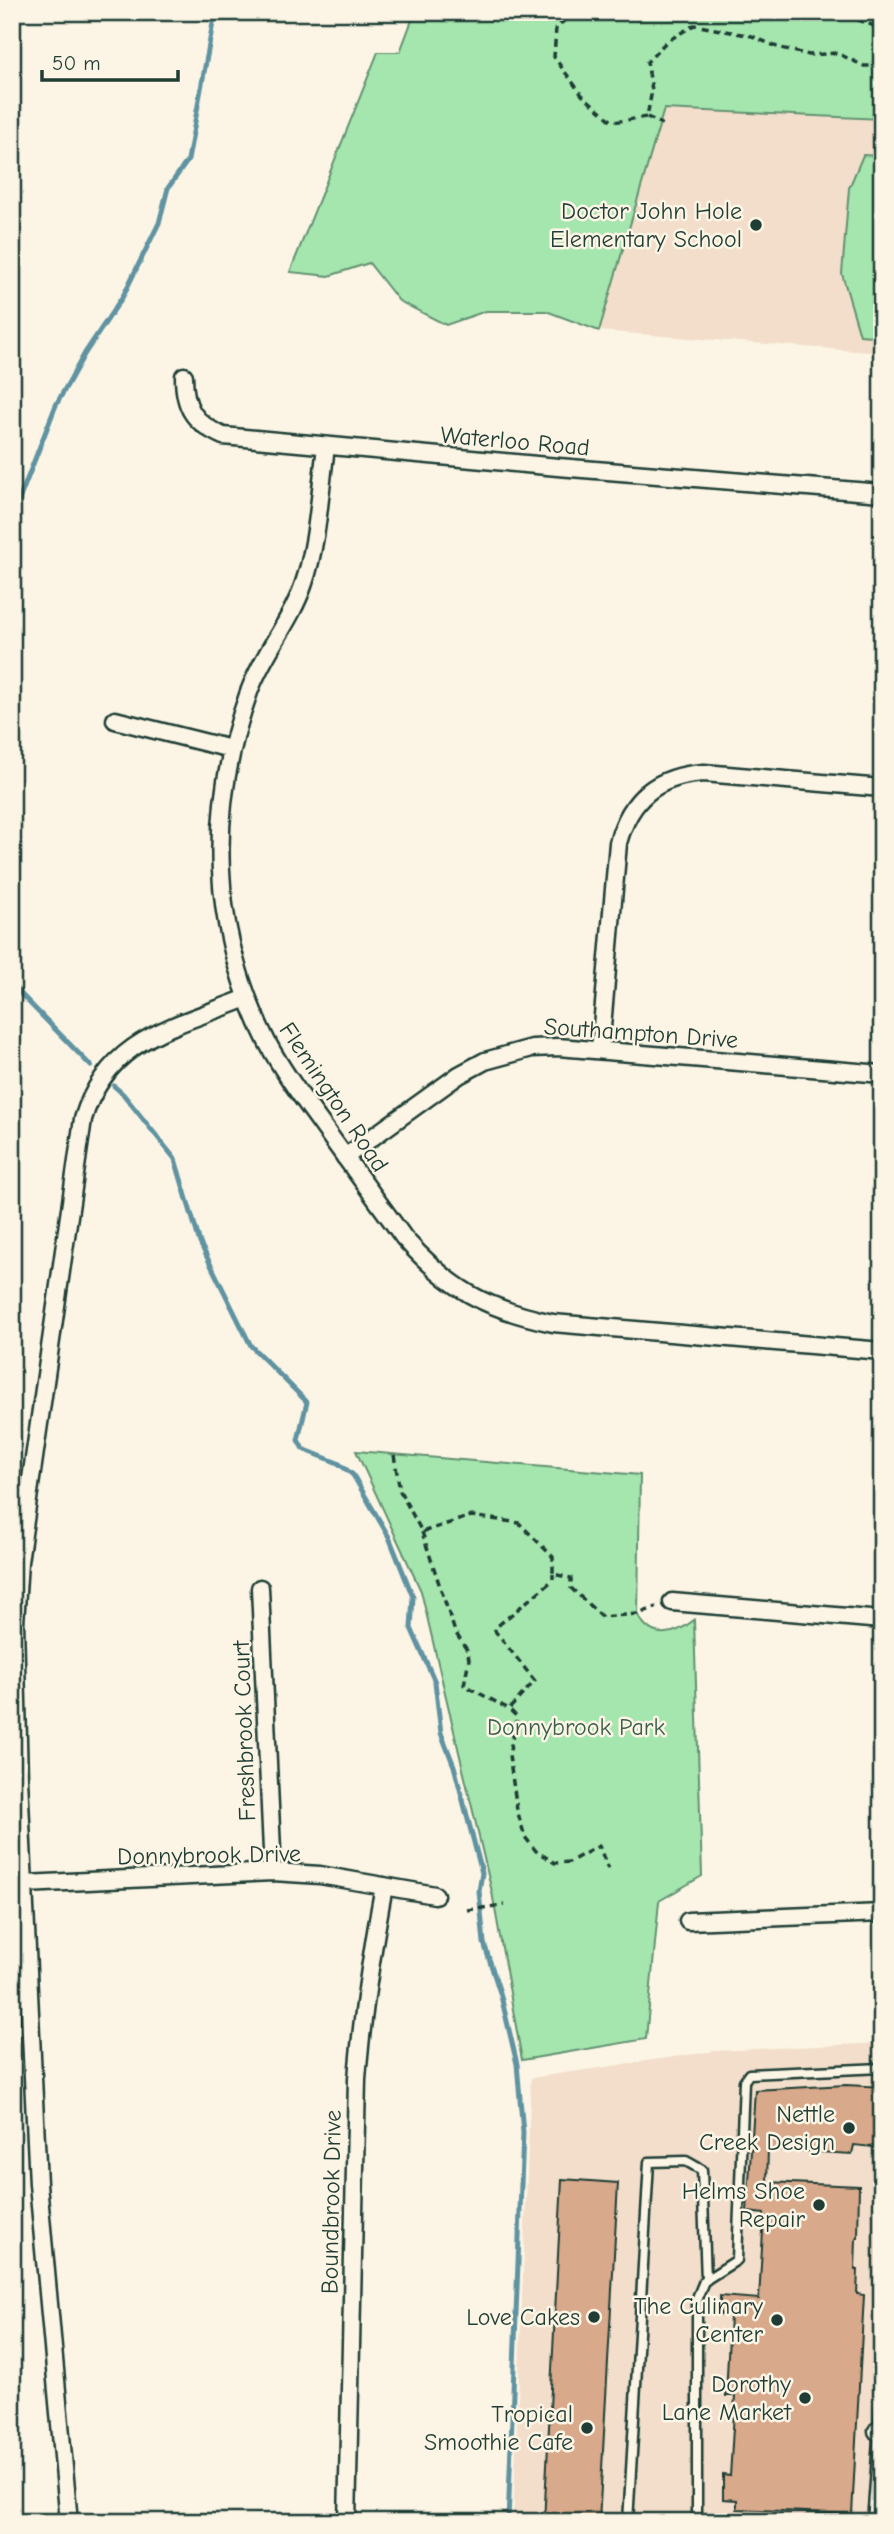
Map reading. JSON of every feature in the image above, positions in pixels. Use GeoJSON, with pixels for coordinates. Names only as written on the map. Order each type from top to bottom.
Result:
{"type":"FeatureCollection","features":[{"type":"Feature","properties":{"kind":"street","name":"Waterloo Road"},"geometry":{"type":"LineString","coordinates":[[184,376],[184,391],[189,407],[206,428],[223,436],[882,493]]}},
{"type":"Feature","properties":{"kind":"street","name":"Flemington Road"},"geometry":{"type":"LineString","coordinates":[[326,447],[313,545],[304,583],[289,618],[250,690],[231,749],[223,800],[219,862],[226,919],[240,980],[268,1044],[285,1073],[404,1238],[424,1260],[466,1294],[494,1307],[553,1323],[882,1351]]}},
{"type":"Feature","properties":{"kind":"street"},"geometry":{"type":"LineString","coordinates":[[115,720],[231,749]]}},
{"type":"Feature","properties":{"kind":"street"},"geometry":{"type":"LineString","coordinates":[[600,1050],[618,843],[624,822],[638,802],[666,781],[689,774],[704,773],[882,788]]}},
{"type":"Feature","properties":{"kind":"street"},"geometry":{"type":"LineString","coordinates":[[69,2522],[38,2184],[29,2016],[15,1668],[19,1562],[83,1119],[89,1098],[100,1079],[128,1050],[148,1038],[247,998]]}},
{"type":"Feature","properties":{"kind":"street","name":"Southampton Drive"},"geometry":{"type":"LineString","coordinates":[[345,1157],[459,1075],[485,1061],[533,1048],[600,1050],[882,1074]]}},
{"type":"Feature","properties":{"kind":"street","name":"Freshbrook Court"},"geometry":{"type":"LineString","coordinates":[[260,1588],[273,1872]]}},
{"type":"Feature","properties":{"kind":"street"},"geometry":{"type":"LineString","coordinates":[[672,1602],[882,1620]]}},
{"type":"Feature","properties":{"kind":"street","name":"Donnybrook Drive"},"geometry":{"type":"LineString","coordinates":[[25,1884],[273,1872],[320,1875],[435,1895]]}},
{"type":"Feature","properties":{"kind":"street","name":"Boundbrook Drive"},"geometry":{"type":"LineString","coordinates":[[347,2522],[357,2079],[361,2020],[384,1886]]}},
{"type":"Feature","properties":{"kind":"street"},"geometry":{"type":"LineString","coordinates":[[688,1921],[882,1913]]}},
{"type":"Feature","properties":{"kind":"lane"},"geometry":{"type":"LineString","coordinates":[[706,2280],[737,2260],[744,2081],[749,2074],[882,2068]]}},
{"type":"Feature","properties":{"kind":"lane"},"geometry":{"type":"LineString","coordinates":[[628,2522],[649,2162],[686,2161],[702,2170],[706,2280],[697,2298],[697,2522]]}},
{"type":"Feature","properties":{"kind":"lane"},"geometry":{"type":"LineString","coordinates":[[872,2522],[882,2387]]}},
{"type":"Feature","properties":{"kind":"path"},"geometry":{"type":"LineString","coordinates":[[574,12],[556,28],[554,57],[582,95],[613,122],[647,117],[662,124]]}},
{"type":"Feature","properties":{"kind":"path"},"geometry":{"type":"LineString","coordinates":[[849,12],[853,18],[882,29]]}},
{"type":"Feature","properties":{"kind":"path"},"geometry":{"type":"LineString","coordinates":[[647,117],[652,90],[647,62],[666,42],[694,25],[752,36],[777,47],[809,55],[837,53],[864,66],[882,66]]}},
{"type":"Feature","properties":{"kind":"path"},"geometry":{"type":"LineString","coordinates":[[394,1455],[400,1491],[422,1532],[455,1632],[467,1650],[469,1659],[464,1685],[509,1709],[517,1717],[509,1755],[517,1810],[525,1837],[536,1851],[555,1863],[569,1862],[599,1846],[608,1869]]}},
{"type":"Feature","properties":{"kind":"path"},"geometry":{"type":"LineString","coordinates":[[422,1532],[471,1516],[519,1524],[553,1557],[553,1580],[495,1628],[536,1681],[509,1709]]}},
{"type":"Feature","properties":{"kind":"path"},"geometry":{"type":"LineString","coordinates":[[553,1574],[571,1578],[571,1588],[602,1617],[638,1614],[672,1602]]}},
{"type":"Feature","properties":{"kind":"path"},"geometry":{"type":"LineString","coordinates":[[468,1910],[504,1905]]}},
{"type":"Feature","properties":{"kind":"shaded area","name":"Doctor John Hole Elementary School"},"geometry":{"type":"Polygon","coordinates":[[[664,109],[882,119],[882,353],[599,331],[664,109]]]}},
{"type":"Feature","properties":{"kind":"shaded area"},"geometry":{"type":"Polygon","coordinates":[[[882,2043],[882,2522],[513,2522],[531,2078],[714,2051],[882,2043]]]}},
{"type":"Feature","properties":{"kind":"green space"},"geometry":{"type":"Polygon","coordinates":[[[415,12],[882,12],[882,119],[664,109],[599,331],[546,311],[486,311],[446,325],[399,301],[369,263],[329,276],[290,272],[378,52],[400,52],[415,12]]]}},
{"type":"Feature","properties":{"kind":"green space"},"geometry":{"type":"Polygon","coordinates":[[[863,155],[882,156],[882,337],[860,335],[842,274],[849,188],[863,155]]]}},
{"type":"Feature","properties":{"kind":"green space","name":"Donnybrook Park"},"geometry":{"type":"Polygon","coordinates":[[[356,1451],[640,1475],[638,1615],[650,1629],[664,1633],[679,1630],[694,1620],[702,1876],[659,1901],[646,2039],[522,2060],[492,1892],[421,1591],[356,1451]]]}},
{"type":"Feature","properties":{"kind":"building"},"geometry":{"type":"Polygon","coordinates":[[[846,2085],[882,2087],[882,2148],[854,2145],[852,2154],[768,2149],[767,2182],[859,2186],[855,2270],[858,2270],[857,2294],[864,2295],[852,2514],[737,2509],[737,2500],[723,2499],[723,2475],[730,2476],[735,2396],[726,2396],[730,2315],[720,2314],[720,2296],[759,2299],[764,2214],[747,2212],[755,2090],[846,2085]]]}},
{"type":"Feature","properties":{"kind":"building"},"geometry":{"type":"Polygon","coordinates":[[[562,2179],[618,2183],[599,2522],[544,2522],[562,2179]]]}},
{"type":"Feature","properties":{"kind":"waterway"},"geometry":{"type":"LineString","coordinates":[[12,518],[56,405],[85,353],[123,296],[159,223],[168,188],[188,160],[215,12]]}},
{"type":"Feature","properties":{"kind":"waterway"},"geometry":{"type":"LineString","coordinates":[[12,985],[91,1066]]}},
{"type":"Feature","properties":{"kind":"waterway"},"geometry":{"type":"LineString","coordinates":[[114,1086],[175,1159],[200,1243],[251,1346],[307,1402],[298,1440],[303,1449],[338,1463],[353,1475],[389,1537],[413,1597],[411,1628],[435,1682],[441,1733],[454,1766],[482,1873],[479,1891],[484,1943],[501,1996],[517,2064],[523,2133],[508,2522]]}},
{"type":"Feature","properties":{"kind":"place","name":"Doctor John Hole Elementary School"},"geometry":{"type":"Point","coordinates":[756,225]}},
{"type":"Feature","properties":{"kind":"place","name":"Nettle Creek Design"},"geometry":{"type":"Point","coordinates":[849,2128]}},
{"type":"Feature","properties":{"kind":"place","name":"Helms Shoe Repair"},"geometry":{"type":"Point","coordinates":[819,2205]}},
{"type":"Feature","properties":{"kind":"place","name":"Love Cakes"},"geometry":{"type":"Point","coordinates":[594,2317]}},
{"type":"Feature","properties":{"kind":"place","name":"The Culinary Center"},"geometry":{"type":"Point","coordinates":[777,2320]}},
{"type":"Feature","properties":{"kind":"place","name":"Dorothy Lane Market"},"geometry":{"type":"Point","coordinates":[805,2398]}},
{"type":"Feature","properties":{"kind":"place","name":"Tropical Smoothie Cafe"},"geometry":{"type":"Point","coordinates":[587,2428]}}]}
